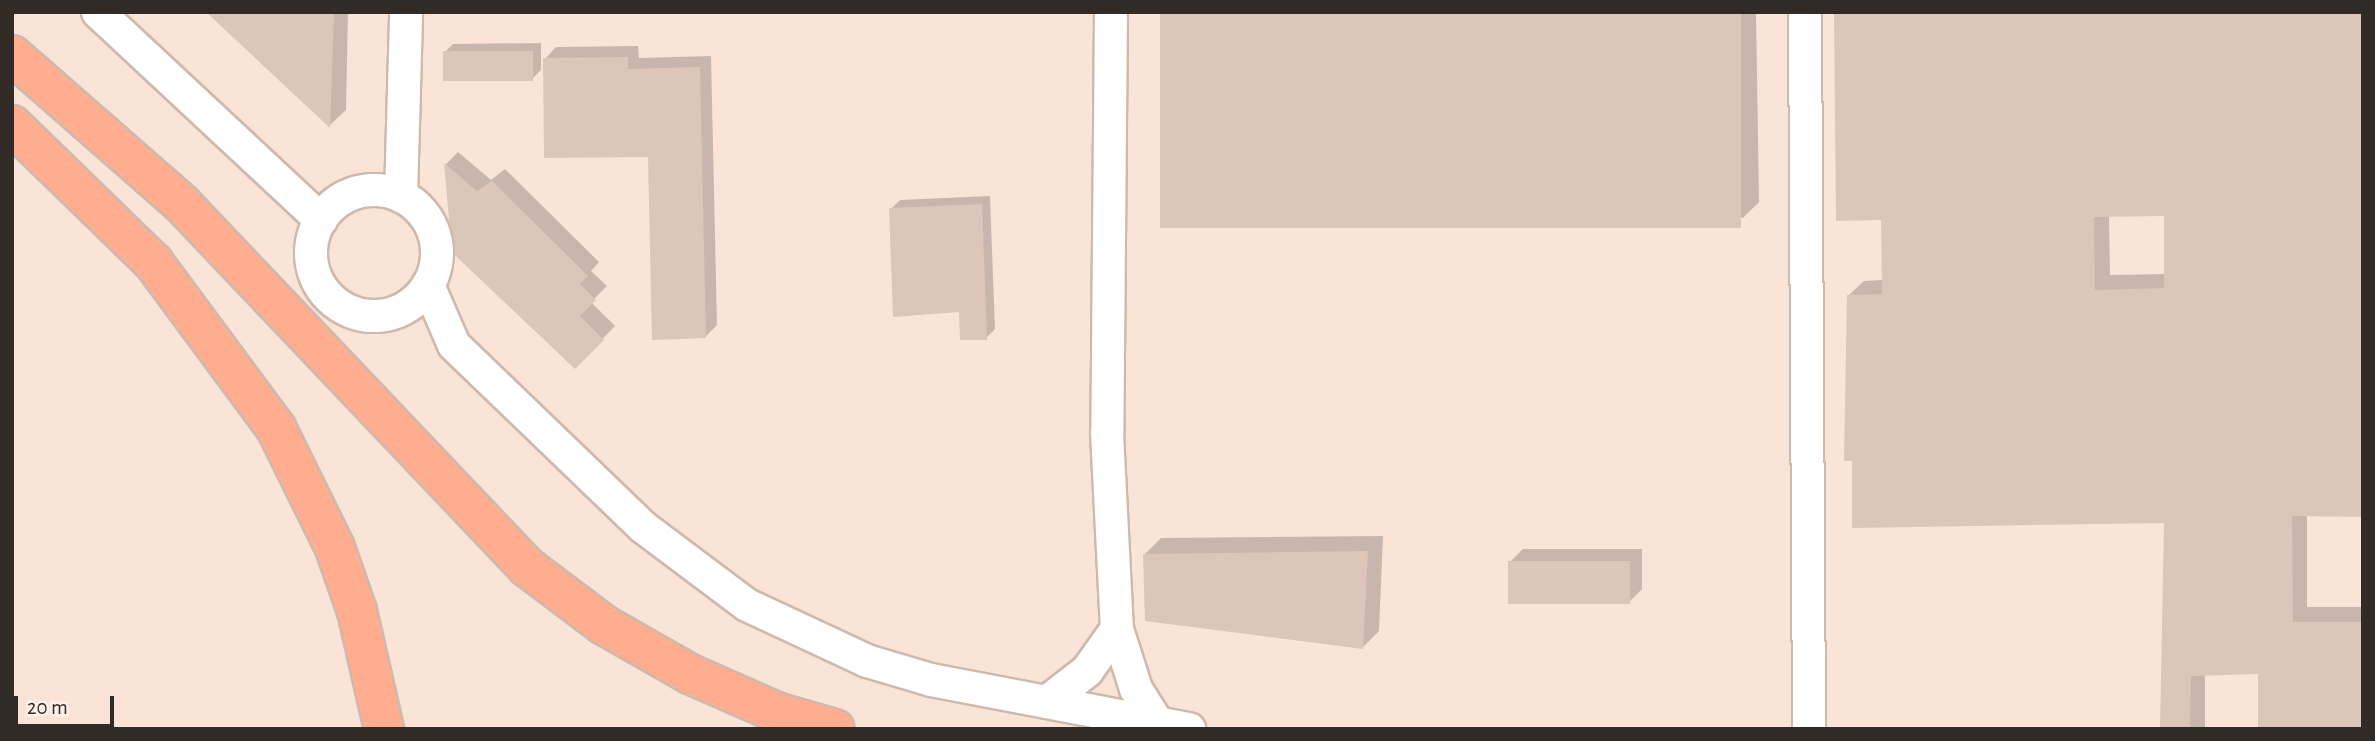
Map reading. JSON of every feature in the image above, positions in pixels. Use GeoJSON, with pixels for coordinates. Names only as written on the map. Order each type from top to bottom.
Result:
{"type":"FeatureCollection","features":[{"type":"Feature","properties":{"kind":"highway"},"geometry":{"type":"LineString","coordinates":[[12,55],[182,204],[527,567],[604,625],[690,674],[776,712],[835,729]]}},
{"type":"Feature","properties":{"kind":"highway"},"geometry":{"type":"LineString","coordinates":[[12,125],[153,262],[276,428],[335,548],[357,611],[384,729]]}},
{"type":"Feature","properties":{"kind":"street"},"geometry":{"type":"LineString","coordinates":[[98,12],[321,220]]}},
{"type":"Feature","properties":{"kind":"street"},"geometry":{"type":"LineString","coordinates":[[401,196],[405,12]]}},
{"type":"Feature","properties":{"kind":"street"},"geometry":{"type":"LineString","coordinates":[[1111,12],[1107,433],[1117,629],[1136,689],[1158,724]]}},
{"type":"Feature","properties":{"kind":"street"},"geometry":{"type":"LineString","coordinates":[[1804,719],[1805,12]]}},
{"type":"Feature","properties":{"kind":"street"},"geometry":{"type":"LineString","coordinates":[[356,193],[401,196],[421,212],[434,234],[437,260],[428,285],[396,312],[368,315],[341,307],[321,287],[313,268],[311,247],[321,220],[356,193]]}},
{"type":"Feature","properties":{"kind":"street"},"geometry":{"type":"LineString","coordinates":[[428,285],[454,345],[643,527],[747,605],[867,661],[1047,702],[1189,729]]}},
{"type":"Feature","properties":{"kind":"street"},"geometry":{"type":"LineString","coordinates":[[1047,702],[1087,671],[1117,629]]}},
{"type":"Feature","properties":{"kind":"shaded area"},"geometry":{"type":"Polygon","coordinates":[[[12,12],[2363,12],[2363,729],[12,729],[12,12]]]}},
{"type":"Feature","properties":{"kind":"building"},"geometry":{"type":"Polygon","coordinates":[[[206,12],[334,12],[330,128],[206,12]]]}},
{"type":"Feature","properties":{"kind":"building"},"geometry":{"type":"Polygon","coordinates":[[[1160,12],[1741,12],[1741,228],[1160,228],[1160,12]]]}},
{"type":"Feature","properties":{"kind":"building"},"geometry":{"type":"Polygon","coordinates":[[[1834,12],[2363,12],[2363,517],[2292,516],[2293,622],[2363,622],[2363,729],[2258,729],[2258,674],[2191,676],[2190,729],[2160,729],[2164,523],[1852,528],[1852,461],[1844,461],[1847,295],[1882,294],[1881,220],[1836,221],[1834,12]],[[2164,216],[2094,217],[2095,290],[2164,288],[2164,216]]]}},
{"type":"Feature","properties":{"kind":"building"},"geometry":{"type":"Polygon","coordinates":[[[443,51],[533,51],[533,81],[443,81],[443,51]]]}},
{"type":"Feature","properties":{"kind":"building"},"geometry":{"type":"Polygon","coordinates":[[[628,57],[628,69],[700,67],[706,338],[652,340],[648,157],[544,158],[543,58],[628,57]]]}},
{"type":"Feature","properties":{"kind":"building"},"geometry":{"type":"Polygon","coordinates":[[[444,163],[477,191],[492,181],[588,276],[580,284],[596,300],[580,316],[604,340],[575,369],[441,242],[450,230],[444,163]]]}},
{"type":"Feature","properties":{"kind":"building"},"geometry":{"type":"Polygon","coordinates":[[[982,204],[987,340],[960,340],[959,312],[893,317],[889,208],[982,204]]]}},
{"type":"Feature","properties":{"kind":"building"},"geometry":{"type":"Polygon","coordinates":[[[1368,551],[1363,649],[1145,621],[1143,554],[1368,551]]]}},
{"type":"Feature","properties":{"kind":"building"},"geometry":{"type":"Polygon","coordinates":[[[1508,561],[1630,561],[1630,604],[1508,604],[1508,561]]]}}]}
